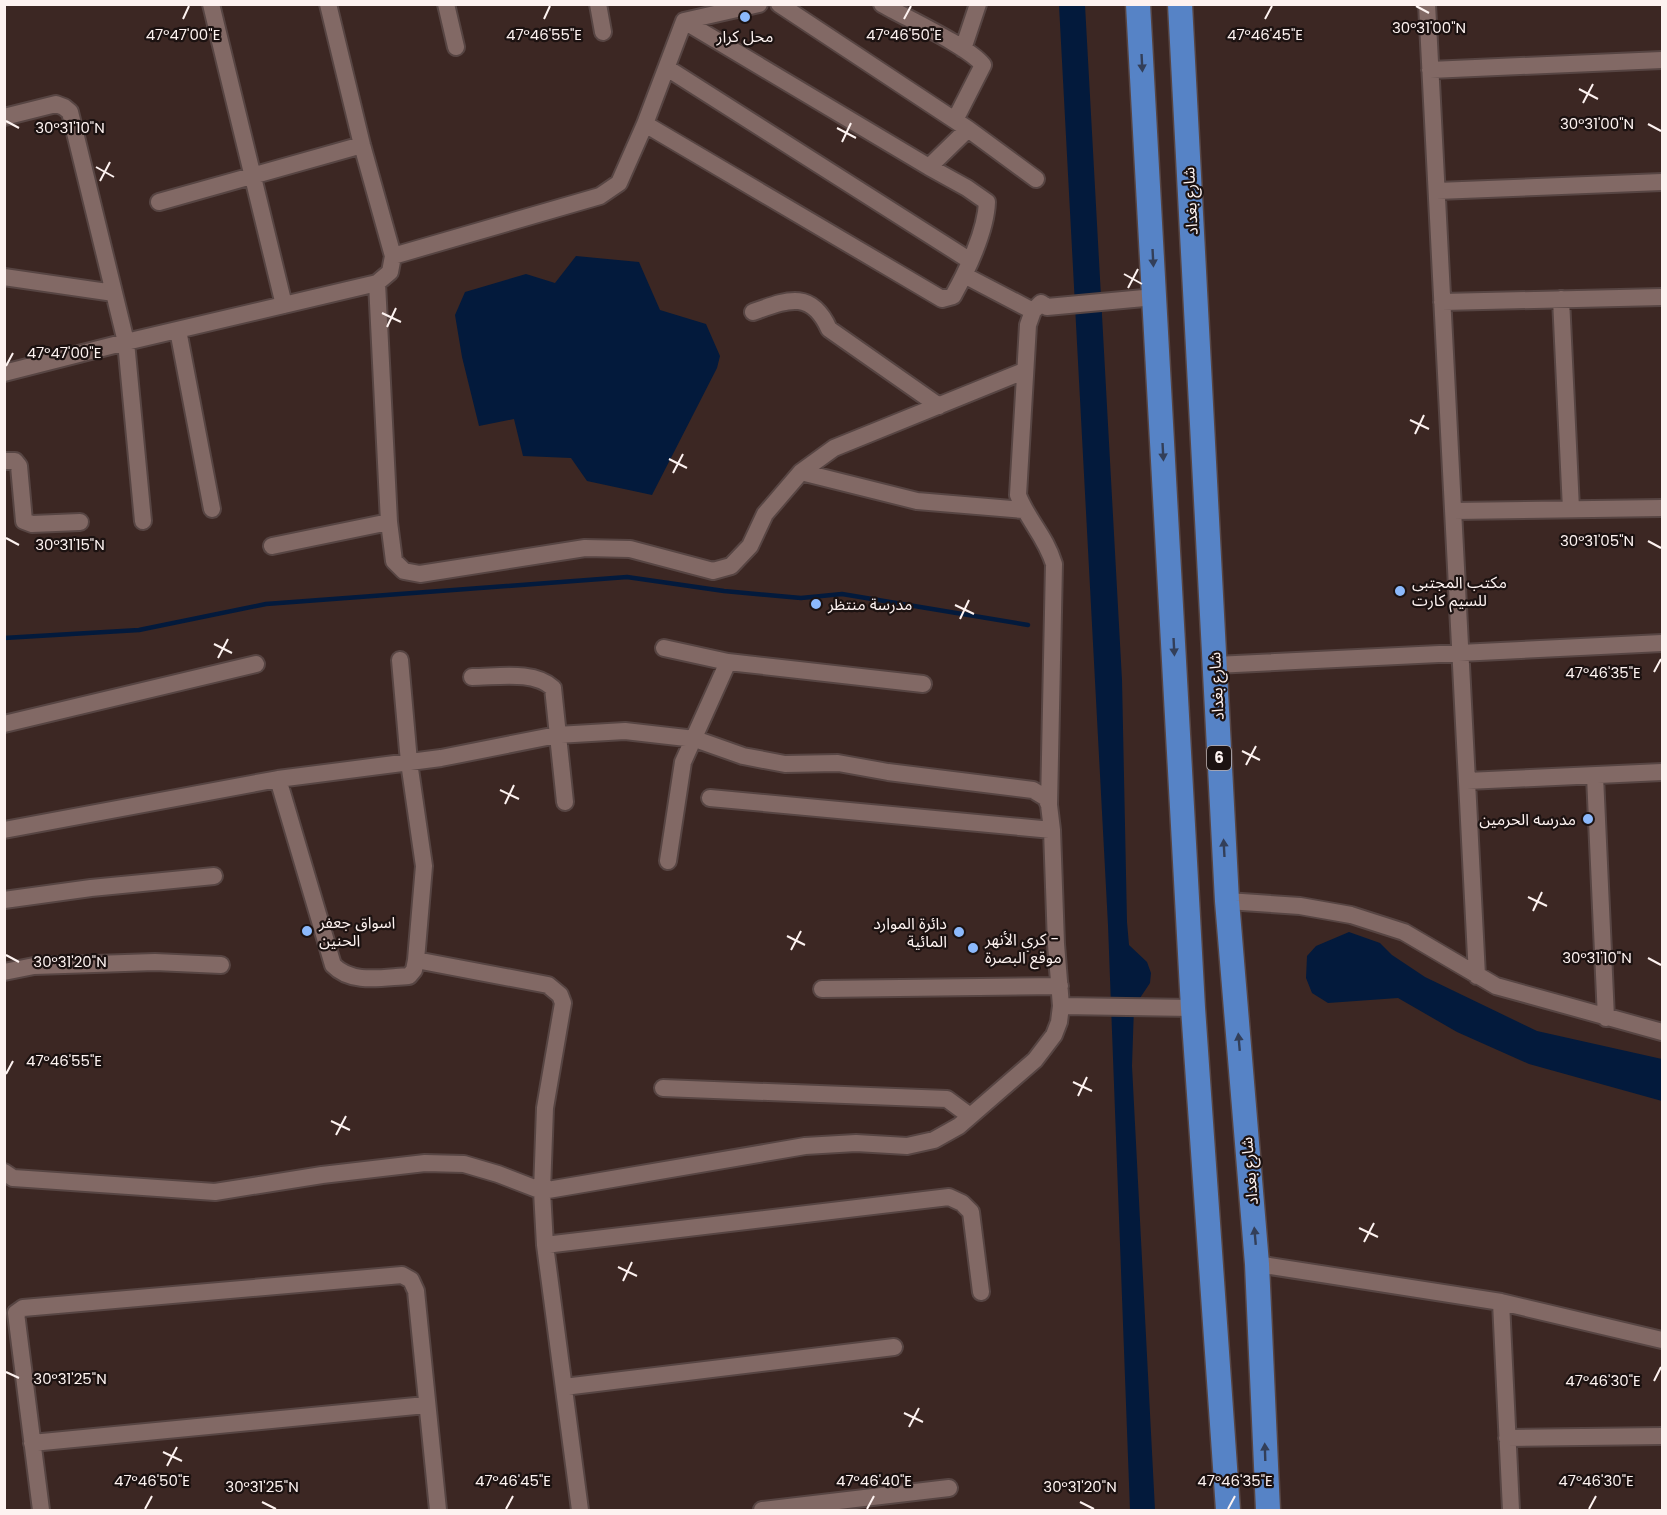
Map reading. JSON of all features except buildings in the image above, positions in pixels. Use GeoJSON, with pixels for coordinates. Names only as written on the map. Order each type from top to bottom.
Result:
{"type":"FeatureCollection","features":[{"type":"Feature","properties":{"kind":"highway"},"geometry":{"type":"LineString","coordinates":[[1138,4],[1143,297],[1228,1510]]}},
{"type":"Feature","properties":{"kind":"highway","name":"شارع بغداد"},"geometry":{"type":"LineString","coordinates":[[1180,4],[1227,901],[1257,1264],[1268,1510]]}},
{"type":"Feature","properties":{"kind":"street"},"geometry":{"type":"LineString","coordinates":[[211,4],[284,305]]}},
{"type":"Feature","properties":{"kind":"street"},"geometry":{"type":"LineString","coordinates":[[4,374],[126,342],[377,283],[390,272],[393,256],[362,145],[328,4]]}},
{"type":"Feature","properties":{"kind":"street"},"geometry":{"type":"LineString","coordinates":[[446,4],[456,48]]}},
{"type":"Feature","properties":{"kind":"street"},"geometry":{"type":"LineString","coordinates":[[598,4],[603,32]]}},
{"type":"Feature","properties":{"kind":"street"},"geometry":{"type":"LineString","coordinates":[[684,21],[759,4]]}},
{"type":"Feature","properties":{"kind":"street"},"geometry":{"type":"LineString","coordinates":[[779,4],[961,124],[1036,179]]}},
{"type":"Feature","properties":{"kind":"street"},"geometry":{"type":"LineString","coordinates":[[882,4],[963,49],[983,65],[961,124],[929,167]]}},
{"type":"Feature","properties":{"kind":"street"},"geometry":{"type":"LineString","coordinates":[[963,49],[978,4]]}},
{"type":"Feature","properties":{"kind":"street"},"geometry":{"type":"LineString","coordinates":[[1427,4],[1478,976]]}},
{"type":"Feature","properties":{"kind":"street"},"geometry":{"type":"LineString","coordinates":[[393,256],[600,196],[619,183],[645,124],[684,21]]}},
{"type":"Feature","properties":{"kind":"street"},"geometry":{"type":"LineString","coordinates":[[645,124],[942,299],[953,296],[986,220],[987,202],[967,188],[684,21]]}},
{"type":"Feature","properties":{"kind":"street"},"geometry":{"type":"LineString","coordinates":[[1430,70],[1662,60]]}},
{"type":"Feature","properties":{"kind":"street"},"geometry":{"type":"LineString","coordinates":[[667,68],[967,268],[1040,309],[1143,297]]}},
{"type":"Feature","properties":{"kind":"street"},"geometry":{"type":"LineString","coordinates":[[4,117],[56,104],[70,112],[126,342],[142,520]]}},
{"type":"Feature","properties":{"kind":"street"},"geometry":{"type":"LineString","coordinates":[[159,202],[362,145]]}},
{"type":"Feature","properties":{"kind":"street"},"geometry":{"type":"LineString","coordinates":[[1437,191],[1662,182]]}},
{"type":"Feature","properties":{"kind":"street"},"geometry":{"type":"LineString","coordinates":[[4,277],[114,293]]}},
{"type":"Feature","properties":{"kind":"street"},"geometry":{"type":"LineString","coordinates":[[377,283],[389,522],[394,561],[404,571],[420,574],[585,548],[630,549],[712,571],[731,566],[750,546],[765,514],[801,472],[834,448],[1024,371]]}},
{"type":"Feature","properties":{"kind":"street"},"geometry":{"type":"LineString","coordinates":[[1442,302],[1662,297]]}},
{"type":"Feature","properties":{"kind":"street"},"geometry":{"type":"LineString","coordinates":[[1561,299],[1571,509]]}},
{"type":"Feature","properties":{"kind":"street"},"geometry":{"type":"LineString","coordinates":[[753,312],[788,300],[804,302],[823,317],[829,329],[939,406]]}},
{"type":"Feature","properties":{"kind":"street"},"geometry":{"type":"LineString","coordinates":[[4,1172],[13,1178],[215,1192],[322,1175],[425,1163],[464,1164],[542,1191],[805,1146],[856,1143],[907,1146],[921,1144],[947,1134],[970,1116],[1035,1060],[1045,1048],[1059,1022],[1061,1006],[1049,805],[1054,564],[1049,548],[1039,529],[1023,510],[1018,495],[1028,325],[1040,309]]}},
{"type":"Feature","properties":{"kind":"street"},"geometry":{"type":"LineString","coordinates":[[178,330],[212,509]]}},
{"type":"Feature","properties":{"kind":"street"},"geometry":{"type":"LineString","coordinates":[[4,460],[15,461],[19,466],[24,521],[32,525],[80,522]]}},
{"type":"Feature","properties":{"kind":"street"},"geometry":{"type":"LineString","coordinates":[[801,472],[917,501],[1023,510]]}},
{"type":"Feature","properties":{"kind":"street"},"geometry":{"type":"LineString","coordinates":[[1453,511],[1662,508]]}},
{"type":"Feature","properties":{"kind":"street"},"geometry":{"type":"LineString","coordinates":[[272,546],[389,522]]}},
{"type":"Feature","properties":{"kind":"street"},"geometry":{"type":"LineString","coordinates":[[1215,665],[1662,643]]}},
{"type":"Feature","properties":{"kind":"street"},"geometry":{"type":"LineString","coordinates":[[663,648],[728,662],[923,684]]}},
{"type":"Feature","properties":{"kind":"street"},"geometry":{"type":"LineString","coordinates":[[278,779],[333,965],[346,975],[356,978],[409,976],[414,970],[416,960],[424,866],[409,762],[400,660]]}},
{"type":"Feature","properties":{"kind":"street"},"geometry":{"type":"LineString","coordinates":[[668,861],[683,762],[728,662]]}},
{"type":"Feature","properties":{"kind":"street"},"geometry":{"type":"LineString","coordinates":[[4,724],[256,664]]}},
{"type":"Feature","properties":{"kind":"street"},"geometry":{"type":"LineString","coordinates":[[472,677],[519,677],[544,680],[553,688],[565,802]]}},
{"type":"Feature","properties":{"kind":"street"},"geometry":{"type":"LineString","coordinates":[[4,830],[278,779],[441,758],[557,735],[625,731],[695,739],[744,756],[785,764],[838,764],[1033,790],[1040,792],[1049,805]]}},
{"type":"Feature","properties":{"kind":"street"},"geometry":{"type":"LineString","coordinates":[[1467,782],[1662,772]]}},
{"type":"Feature","properties":{"kind":"street"},"geometry":{"type":"LineString","coordinates":[[1595,776],[1606,1017]]}},
{"type":"Feature","properties":{"kind":"street"},"geometry":{"type":"LineString","coordinates":[[710,798],[1052,830]]}},
{"type":"Feature","properties":{"kind":"street"},"geometry":{"type":"LineString","coordinates":[[4,900],[90,888],[214,876]]}},
{"type":"Feature","properties":{"kind":"street"},"geometry":{"type":"LineString","coordinates":[[1227,901],[1300,906],[1351,915],[1404,932],[1496,986],[1662,1032]]}},
{"type":"Feature","properties":{"kind":"street"},"geometry":{"type":"LineString","coordinates":[[416,960],[541,983],[548,985],[560,995],[563,1010],[545,1108],[542,1191],[545,1245],[580,1510]]}},
{"type":"Feature","properties":{"kind":"street"},"geometry":{"type":"LineString","coordinates":[[4,972],[34,966],[133,962],[221,965]]}},
{"type":"Feature","properties":{"kind":"street"},"geometry":{"type":"LineString","coordinates":[[822,989],[1060,986]]}},
{"type":"Feature","properties":{"kind":"street"},"geometry":{"type":"LineString","coordinates":[[1061,1006],[1193,1008]]}},
{"type":"Feature","properties":{"kind":"street"},"geometry":{"type":"LineString","coordinates":[[663,1088],[947,1100],[970,1116]]}},
{"type":"Feature","properties":{"kind":"street"},"geometry":{"type":"LineString","coordinates":[[545,1245],[949,1197],[962,1203],[971,1212],[981,1292]]}},
{"type":"Feature","properties":{"kind":"street"},"geometry":{"type":"LineString","coordinates":[[1257,1264],[1501,1302],[1662,1340]]}},
{"type":"Feature","properties":{"kind":"street"},"geometry":{"type":"LineString","coordinates":[[41,1510],[15,1313],[23,1308],[402,1275],[411,1280],[416,1291],[438,1510]]}},
{"type":"Feature","properties":{"kind":"street"},"geometry":{"type":"LineString","coordinates":[[1501,1302],[1511,1510]]}},
{"type":"Feature","properties":{"kind":"street"},"geometry":{"type":"LineString","coordinates":[[564,1387],[894,1347]]}},
{"type":"Feature","properties":{"kind":"street"},"geometry":{"type":"LineString","coordinates":[[32,1443],[426,1405]]}},
{"type":"Feature","properties":{"kind":"street"},"geometry":{"type":"LineString","coordinates":[[1507,1438],[1662,1436]]}},
{"type":"Feature","properties":{"kind":"street"},"geometry":{"type":"LineString","coordinates":[[762,1510],[949,1488]]}},
{"type":"Feature","properties":{"kind":"water"},"geometry":{"type":"Polygon","coordinates":[[[1059,5],[1085,5],[1122,680],[1127,922],[1129,945],[1147,962],[1151,973],[1150,983],[1134,1007],[1132,1066],[1155,1510],[1130,1510],[1108,925],[1059,5]]]}},
{"type":"Feature","properties":{"kind":"water"},"geometry":{"type":"Polygon","coordinates":[[[576,256],[639,262],[660,310],[706,324],[720,356],[717,368],[652,495],[587,481],[571,458],[523,456],[514,419],[479,426],[462,357],[455,315],[465,292],[526,274],[555,283],[576,256]]]}},
{"type":"Feature","properties":{"kind":"water"},"geometry":{"type":"Polygon","coordinates":[[[1349,932],[1380,943],[1392,955],[1425,977],[1537,1031],[1662,1059],[1662,1101],[1529,1064],[1457,1032],[1398,998],[1328,1003],[1312,993],[1306,978],[1307,956],[1316,946],[1349,932]]]}},
{"type":"Feature","properties":{"kind":"waterway"},"geometry":{"type":"LineString","coordinates":[[4,638],[139,630],[266,604],[627,577],[724,591],[801,598],[842,594],[1028,625]]}},
{"type":"Feature","properties":{"kind":"place","name":"محل كرار"},"geometry":{"type":"Point","coordinates":[745,17]}},
{"type":"Feature","properties":{"kind":"place","name":"مكتب المجتبى للسيم كارت"},"geometry":{"type":"Point","coordinates":[1400,591]}},
{"type":"Feature","properties":{"kind":"place","name":"مدرسة منتظر"},"geometry":{"type":"Point","coordinates":[816,604]}},
{"type":"Feature","properties":{"kind":"place","name":"مدرسه الحرمين"},"geometry":{"type":"Point","coordinates":[1588,819]}},
{"type":"Feature","properties":{"kind":"place","name":"اسواق جعفر الحنين"},"geometry":{"type":"Point","coordinates":[307,931]}},
{"type":"Feature","properties":{"kind":"place","name":"دائرة الموارد المائية"},"geometry":{"type":"Point","coordinates":[959,932]}},
{"type":"Feature","properties":{"kind":"place","name":"كري الأنهر - موقع البصرة"},"geometry":{"type":"Point","coordinates":[973,948]}}]}
